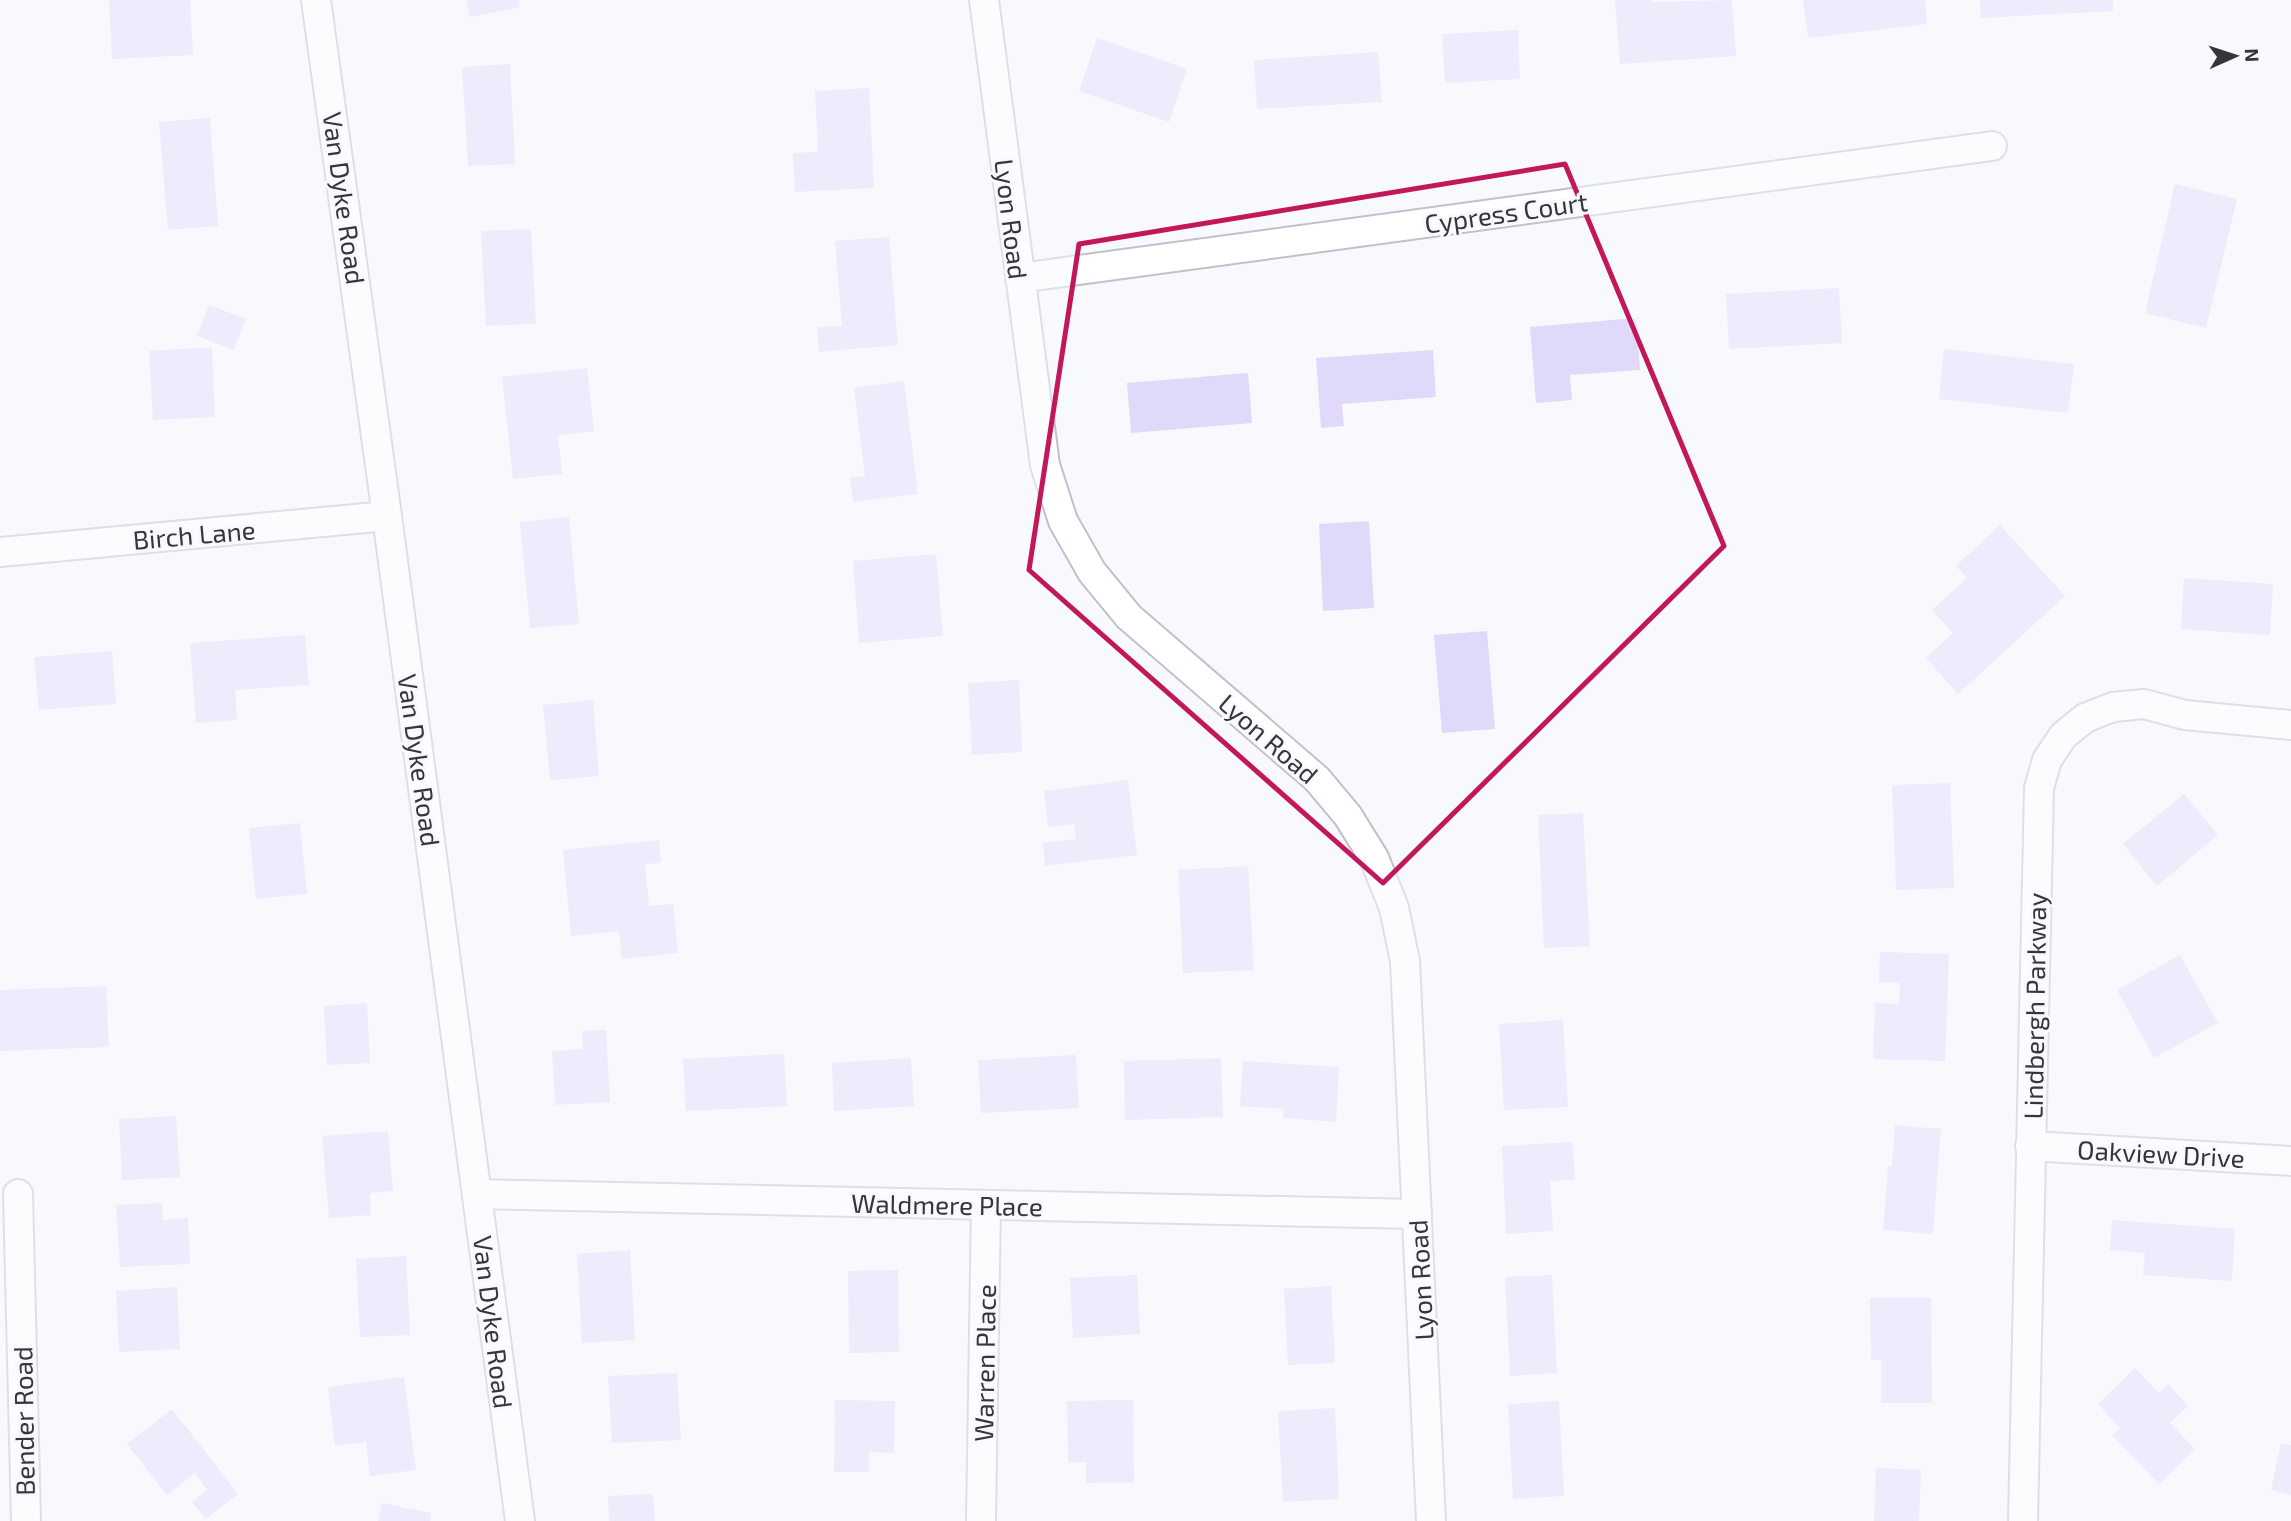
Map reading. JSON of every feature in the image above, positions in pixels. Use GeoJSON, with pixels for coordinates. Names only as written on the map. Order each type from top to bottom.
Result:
{"type":"FeatureCollection","features":[{"type":"Feature","properties":{"kind":"street","name":"Van Dyke Road"},"geometry":{"type":"LineString","coordinates":[[316,0],[520,1521]]}},
{"type":"Feature","properties":{"kind":"street","name":"Lyon Road"},"geometry":{"type":"LineString","coordinates":[[984,0],[1045,465],[1063,521],[1092,572],[1129,617],[1317,779],[1348,816],[1374,858],[1394,908],[1405,961],[1431,1521]]}},
{"type":"Feature","properties":{"kind":"street","name":"Cypress Court"},"geometry":{"type":"LineString","coordinates":[[1020,278],[1992,146]]}},
{"type":"Feature","properties":{"kind":"street","name":"Birch Lane"},"geometry":{"type":"LineString","coordinates":[[0,552],[387,516]]}},
{"type":"Feature","properties":{"kind":"street","name":"Lindbergh Parkway"},"geometry":{"type":"LineString","coordinates":[[2023,1521],[2039,788],[2047,760],[2063,736],[2085,718],[2113,707],[2144,705],[2185,715],[2291,725]]}},
{"type":"Feature","properties":{"kind":"street","name":"Oakview Drive"},"geometry":{"type":"LineString","coordinates":[[2030,1146],[2291,1161]]}},
{"type":"Feature","properties":{"kind":"street","name":"Bender Road"},"geometry":{"type":"LineString","coordinates":[[18,1194],[26,1521]]}},
{"type":"Feature","properties":{"kind":"street","name":"Waldmere Place"},"geometry":{"type":"LineString","coordinates":[[477,1194],[1417,1214]]}},
{"type":"Feature","properties":{"kind":"street","name":"Warren Place"},"geometry":{"type":"LineString","coordinates":[[981,1521],[986,1205]]}},
{"type":"Feature","properties":{"kind":"highlighted area"},"geometry":{"type":"Polygon","coordinates":[[[1565,164],[1724,546],[1383,883],[1029,570],[1079,244],[1565,164]]]}},
{"type":"Feature","properties":{"kind":"building"},"geometry":{"type":"Polygon","coordinates":[[[109,0],[190,0],[193,55],[112,59],[109,0]]]}},
{"type":"Feature","properties":{"kind":"building"},"geometry":{"type":"Polygon","coordinates":[[[466,0],[519,0],[520,7],[470,17],[466,0]]]}},
{"type":"Feature","properties":{"kind":"building"},"geometry":{"type":"Polygon","coordinates":[[[1615,0],[1732,0],[1736,56],[1620,64],[1615,0]]]}},
{"type":"Feature","properties":{"kind":"building"},"geometry":{"type":"Polygon","coordinates":[[[1803,0],[1925,0],[1927,24],[1808,38],[1803,0]]]}},
{"type":"Feature","properties":{"kind":"building"},"geometry":{"type":"Polygon","coordinates":[[[1980,0],[2113,0],[2113,11],[1981,18],[1980,0]]]}},
{"type":"Feature","properties":{"kind":"building"},"geometry":{"type":"Polygon","coordinates":[[[1518,30],[1520,79],[1445,83],[1442,34],[1518,30]]]}},
{"type":"Feature","properties":{"kind":"building"},"geometry":{"type":"Polygon","coordinates":[[[1097,38],[1187,69],[1169,122],[1079,91],[1097,38]]]}},
{"type":"Feature","properties":{"kind":"building"},"geometry":{"type":"Polygon","coordinates":[[[1378,52],[1382,102],[1257,109],[1254,60],[1378,52]]]}},
{"type":"Feature","properties":{"kind":"building"},"geometry":{"type":"Polygon","coordinates":[[[510,64],[515,164],[468,166],[462,67],[510,64]]]}},
{"type":"Feature","properties":{"kind":"building"},"geometry":{"type":"Polygon","coordinates":[[[869,88],[874,188],[795,192],[793,153],[818,152],[815,91],[869,88]]]}},
{"type":"Feature","properties":{"kind":"building"},"geometry":{"type":"Polygon","coordinates":[[[210,118],[218,226],[168,230],[159,122],[210,118]]]}},
{"type":"Feature","properties":{"kind":"building"},"geometry":{"type":"Polygon","coordinates":[[[2175,184],[2237,199],[2206,328],[2145,313],[2175,184]]]}},
{"type":"Feature","properties":{"kind":"building"},"geometry":{"type":"Polygon","coordinates":[[[531,229],[536,324],[486,326],[481,231],[531,229]]]}},
{"type":"Feature","properties":{"kind":"building"},"geometry":{"type":"Polygon","coordinates":[[[889,237],[898,345],[819,352],[817,327],[842,326],[835,241],[889,237]]]}},
{"type":"Feature","properties":{"kind":"building"},"geometry":{"type":"Polygon","coordinates":[[[1839,288],[1842,343],[1729,349],[1726,294],[1839,288]]]}},
{"type":"Feature","properties":{"kind":"building"},"geometry":{"type":"Polygon","coordinates":[[[209,305],[246,319],[234,350],[197,336],[209,305]]]}},
{"type":"Feature","properties":{"kind":"building"},"geometry":{"type":"Polygon","coordinates":[[[1636,318],[1640,370],[1570,375],[1572,400],[1536,403],[1530,327],[1636,318]]]}},
{"type":"Feature","properties":{"kind":"building"},"geometry":{"type":"Polygon","coordinates":[[[212,347],[215,417],[153,420],[149,351],[212,347]]]}},
{"type":"Feature","properties":{"kind":"building"},"geometry":{"type":"Polygon","coordinates":[[[1944,349],[2074,364],[2068,413],[1939,399],[1944,349]]]}},
{"type":"Feature","properties":{"kind":"building"},"geometry":{"type":"Polygon","coordinates":[[[1433,350],[1436,397],[1342,404],[1344,426],[1321,428],[1316,358],[1433,350]]]}},
{"type":"Feature","properties":{"kind":"building"},"geometry":{"type":"Polygon","coordinates":[[[587,368],[594,431],[558,435],[562,474],[513,479],[502,377],[587,368]]]}},
{"type":"Feature","properties":{"kind":"building"},"geometry":{"type":"Polygon","coordinates":[[[1248,373],[1252,423],[1131,433],[1127,383],[1248,373]]]}},
{"type":"Feature","properties":{"kind":"building"},"geometry":{"type":"Polygon","coordinates":[[[904,381],[918,494],[853,502],[850,478],[865,476],[854,388],[904,381]]]}},
{"type":"Feature","properties":{"kind":"building"},"geometry":{"type":"Polygon","coordinates":[[[569,517],[579,624],[530,628],[520,522],[569,517]]]}},
{"type":"Feature","properties":{"kind":"building"},"geometry":{"type":"Polygon","coordinates":[[[1369,521],[1374,608],[1323,611],[1319,524],[1369,521]]]}},
{"type":"Feature","properties":{"kind":"building"},"geometry":{"type":"Polygon","coordinates":[[[2000,525],[2065,596],[1958,694],[1926,658],[1953,633],[1932,610],[1967,578],[1956,566],[2000,525]]]}},
{"type":"Feature","properties":{"kind":"building"},"geometry":{"type":"Polygon","coordinates":[[[936,554],[943,636],[859,643],[853,561],[936,554]]]}},
{"type":"Feature","properties":{"kind":"building"},"geometry":{"type":"Polygon","coordinates":[[[2184,578],[2273,584],[2270,635],[2181,629],[2184,578]]]}},
{"type":"Feature","properties":{"kind":"building"},"geometry":{"type":"Polygon","coordinates":[[[1487,631],[1495,729],[1442,733],[1434,635],[1487,631]]]}},
{"type":"Feature","properties":{"kind":"building"},"geometry":{"type":"Polygon","coordinates":[[[305,635],[309,685],[235,690],[237,720],[196,723],[190,643],[305,635]]]}},
{"type":"Feature","properties":{"kind":"building"},"geometry":{"type":"Polygon","coordinates":[[[112,651],[116,704],[39,710],[34,657],[112,651]]]}},
{"type":"Feature","properties":{"kind":"building"},"geometry":{"type":"Polygon","coordinates":[[[1019,680],[1022,752],[972,755],[968,683],[1019,680]]]}},
{"type":"Feature","properties":{"kind":"building"},"geometry":{"type":"Polygon","coordinates":[[[593,700],[599,776],[550,780],[543,705],[593,700]]]}},
{"type":"Feature","properties":{"kind":"building"},"geometry":{"type":"Polygon","coordinates":[[[1128,780],[1137,855],[1045,866],[1043,843],[1076,839],[1074,824],[1048,827],[1044,791],[1128,780]]]}},
{"type":"Feature","properties":{"kind":"building"},"geometry":{"type":"Polygon","coordinates":[[[1950,783],[1954,888],[1896,890],[1892,785],[1950,783]]]}},
{"type":"Feature","properties":{"kind":"building"},"geometry":{"type":"Polygon","coordinates":[[[2184,794],[2218,835],[2157,886],[2123,844],[2184,794]]]}},
{"type":"Feature","properties":{"kind":"building"},"geometry":{"type":"Polygon","coordinates":[[[1583,813],[1590,946],[1544,948],[1538,815],[1583,813]]]}},
{"type":"Feature","properties":{"kind":"building"},"geometry":{"type":"Polygon","coordinates":[[[300,823],[307,894],[256,899],[249,828],[300,823]]]}},
{"type":"Feature","properties":{"kind":"building"},"geometry":{"type":"Polygon","coordinates":[[[659,840],[661,863],[645,864],[649,906],[673,904],[678,953],[622,959],[619,931],[571,936],[563,850],[659,840]]]}},
{"type":"Feature","properties":{"kind":"building"},"geometry":{"type":"Polygon","coordinates":[[[1248,866],[1254,970],[1183,973],[1178,870],[1248,866]]]}},
{"type":"Feature","properties":{"kind":"building"},"geometry":{"type":"Polygon","coordinates":[[[1880,952],[1949,954],[1945,1061],[1873,1059],[1875,1003],[1899,1004],[1900,983],[1879,982],[1880,952]]]}},
{"type":"Feature","properties":{"kind":"building"},"geometry":{"type":"Polygon","coordinates":[[[2180,955],[2218,1023],[2154,1058],[2117,990],[2180,955]]]}},
{"type":"Feature","properties":{"kind":"building"},"geometry":{"type":"Polygon","coordinates":[[[106,986],[109,1047],[0,1051],[0,990],[106,986]]]}},
{"type":"Feature","properties":{"kind":"building"},"geometry":{"type":"Polygon","coordinates":[[[367,1003],[370,1063],[327,1065],[324,1006],[367,1003]]]}},
{"type":"Feature","properties":{"kind":"building"},"geometry":{"type":"Polygon","coordinates":[[[1563,1020],[1568,1107],[1504,1110],[1499,1024],[1563,1020]]]}},
{"type":"Feature","properties":{"kind":"building"},"geometry":{"type":"Polygon","coordinates":[[[606,1030],[610,1102],[555,1105],[552,1051],[583,1049],[582,1031],[606,1030]]]}},
{"type":"Feature","properties":{"kind":"building"},"geometry":{"type":"Polygon","coordinates":[[[784,1054],[787,1106],[686,1111],[683,1059],[784,1054]]]}},
{"type":"Feature","properties":{"kind":"building"},"geometry":{"type":"Polygon","coordinates":[[[1076,1055],[1079,1108],[981,1113],[978,1060],[1076,1055]]]}},
{"type":"Feature","properties":{"kind":"building"},"geometry":{"type":"Polygon","coordinates":[[[911,1058],[914,1106],[834,1111],[832,1063],[911,1058]]]}},
{"type":"Feature","properties":{"kind":"building"},"geometry":{"type":"Polygon","coordinates":[[[1221,1058],[1223,1117],[1125,1120],[1124,1061],[1221,1058]]]}},
{"type":"Feature","properties":{"kind":"building"},"geometry":{"type":"Polygon","coordinates":[[[1243,1061],[1339,1067],[1336,1122],[1283,1118],[1284,1109],[1240,1106],[1243,1061]]]}},
{"type":"Feature","properties":{"kind":"building"},"geometry":{"type":"Polygon","coordinates":[[[176,1116],[180,1177],[122,1180],[119,1119],[176,1116]]]}},
{"type":"Feature","properties":{"kind":"building"},"geometry":{"type":"Polygon","coordinates":[[[1895,1125],[1941,1129],[1933,1234],[1883,1230],[1888,1166],[1892,1166],[1895,1125]]]}},
{"type":"Feature","properties":{"kind":"building"},"geometry":{"type":"Polygon","coordinates":[[[388,1131],[393,1191],[370,1193],[371,1215],[329,1218],[322,1136],[388,1131]]]}},
{"type":"Feature","properties":{"kind":"building"},"geometry":{"type":"Polygon","coordinates":[[[1573,1142],[1575,1180],[1550,1181],[1553,1231],[1506,1234],[1502,1146],[1573,1142]]]}},
{"type":"Feature","properties":{"kind":"building"},"geometry":{"type":"Polygon","coordinates":[[[162,1203],[163,1220],[188,1218],[190,1264],[120,1267],[116,1205],[162,1203]]]}},
{"type":"Feature","properties":{"kind":"building"},"geometry":{"type":"Polygon","coordinates":[[[2112,1220],[2235,1229],[2232,1281],[2143,1275],[2145,1253],[2110,1250],[2112,1220]]]}},
{"type":"Feature","properties":{"kind":"building"},"geometry":{"type":"Polygon","coordinates":[[[630,1250],[635,1340],[582,1343],[577,1254],[630,1250]]]}},
{"type":"Feature","properties":{"kind":"building"},"geometry":{"type":"Polygon","coordinates":[[[406,1256],[410,1335],[360,1337],[356,1259],[406,1256]]]}},
{"type":"Feature","properties":{"kind":"building"},"geometry":{"type":"Polygon","coordinates":[[[898,1270],[899,1352],[849,1353],[848,1271],[898,1270]]]}},
{"type":"Feature","properties":{"kind":"building"},"geometry":{"type":"Polygon","coordinates":[[[1137,1275],[1140,1334],[1073,1338],[1070,1278],[1137,1275]]]}},
{"type":"Feature","properties":{"kind":"building"},"geometry":{"type":"Polygon","coordinates":[[[1552,1275],[1557,1373],[1510,1376],[1505,1277],[1552,1275]]]}},
{"type":"Feature","properties":{"kind":"building"},"geometry":{"type":"Polygon","coordinates":[[[1331,1286],[1335,1363],[1288,1365],[1284,1289],[1331,1286]]]}},
{"type":"Feature","properties":{"kind":"building"},"geometry":{"type":"Polygon","coordinates":[[[177,1287],[180,1349],[119,1352],[116,1291],[177,1287]]]}},
{"type":"Feature","properties":{"kind":"building"},"geometry":{"type":"Polygon","coordinates":[[[1870,1298],[1931,1298],[1932,1403],[1881,1403],[1881,1360],[1871,1360],[1870,1298]]]}},
{"type":"Feature","properties":{"kind":"building"},"geometry":{"type":"Polygon","coordinates":[[[2135,1368],[2159,1393],[2168,1384],[2188,1406],[2170,1423],[2195,1449],[2159,1484],[2112,1435],[2120,1428],[2098,1404],[2135,1368]]]}},
{"type":"Feature","properties":{"kind":"building"},"geometry":{"type":"Polygon","coordinates":[[[677,1373],[681,1440],[612,1443],[608,1376],[677,1373]]]}},
{"type":"Feature","properties":{"kind":"building"},"geometry":{"type":"Polygon","coordinates":[[[404,1377],[416,1470],[370,1476],[366,1442],[335,1446],[328,1387],[404,1377]]]}},
{"type":"Feature","properties":{"kind":"building"},"geometry":{"type":"Polygon","coordinates":[[[835,1400],[895,1401],[894,1453],[869,1452],[869,1472],[834,1472],[835,1400]]]}},
{"type":"Feature","properties":{"kind":"building"},"geometry":{"type":"Polygon","coordinates":[[[1133,1400],[1134,1482],[1086,1483],[1086,1462],[1068,1463],[1067,1401],[1133,1400]]]}},
{"type":"Feature","properties":{"kind":"building"},"geometry":{"type":"Polygon","coordinates":[[[1559,1401],[1564,1496],[1513,1499],[1508,1404],[1559,1401]]]}},
{"type":"Feature","properties":{"kind":"building"},"geometry":{"type":"Polygon","coordinates":[[[1335,1408],[1339,1499],[1283,1502],[1278,1411],[1335,1408]]]}},
{"type":"Feature","properties":{"kind":"building"},"geometry":{"type":"Polygon","coordinates":[[[172,1409],[238,1494],[206,1519],[192,1502],[207,1490],[195,1473],[167,1495],[127,1444],[172,1409]]]}},
{"type":"Feature","properties":{"kind":"building"},"geometry":{"type":"Polygon","coordinates":[[[2281,1443],[2291,1445],[2291,1495],[2271,1490],[2281,1443]]]}},
{"type":"Feature","properties":{"kind":"building"},"geometry":{"type":"Polygon","coordinates":[[[1876,1468],[1921,1470],[1919,1521],[1874,1521],[1876,1468]]]}},
{"type":"Feature","properties":{"kind":"building"},"geometry":{"type":"Polygon","coordinates":[[[653,1494],[655,1521],[609,1521],[608,1496],[653,1494]]]}},
{"type":"Feature","properties":{"kind":"building"},"geometry":{"type":"Polygon","coordinates":[[[382,1503],[431,1513],[430,1521],[378,1521],[382,1503]]]}}]}
